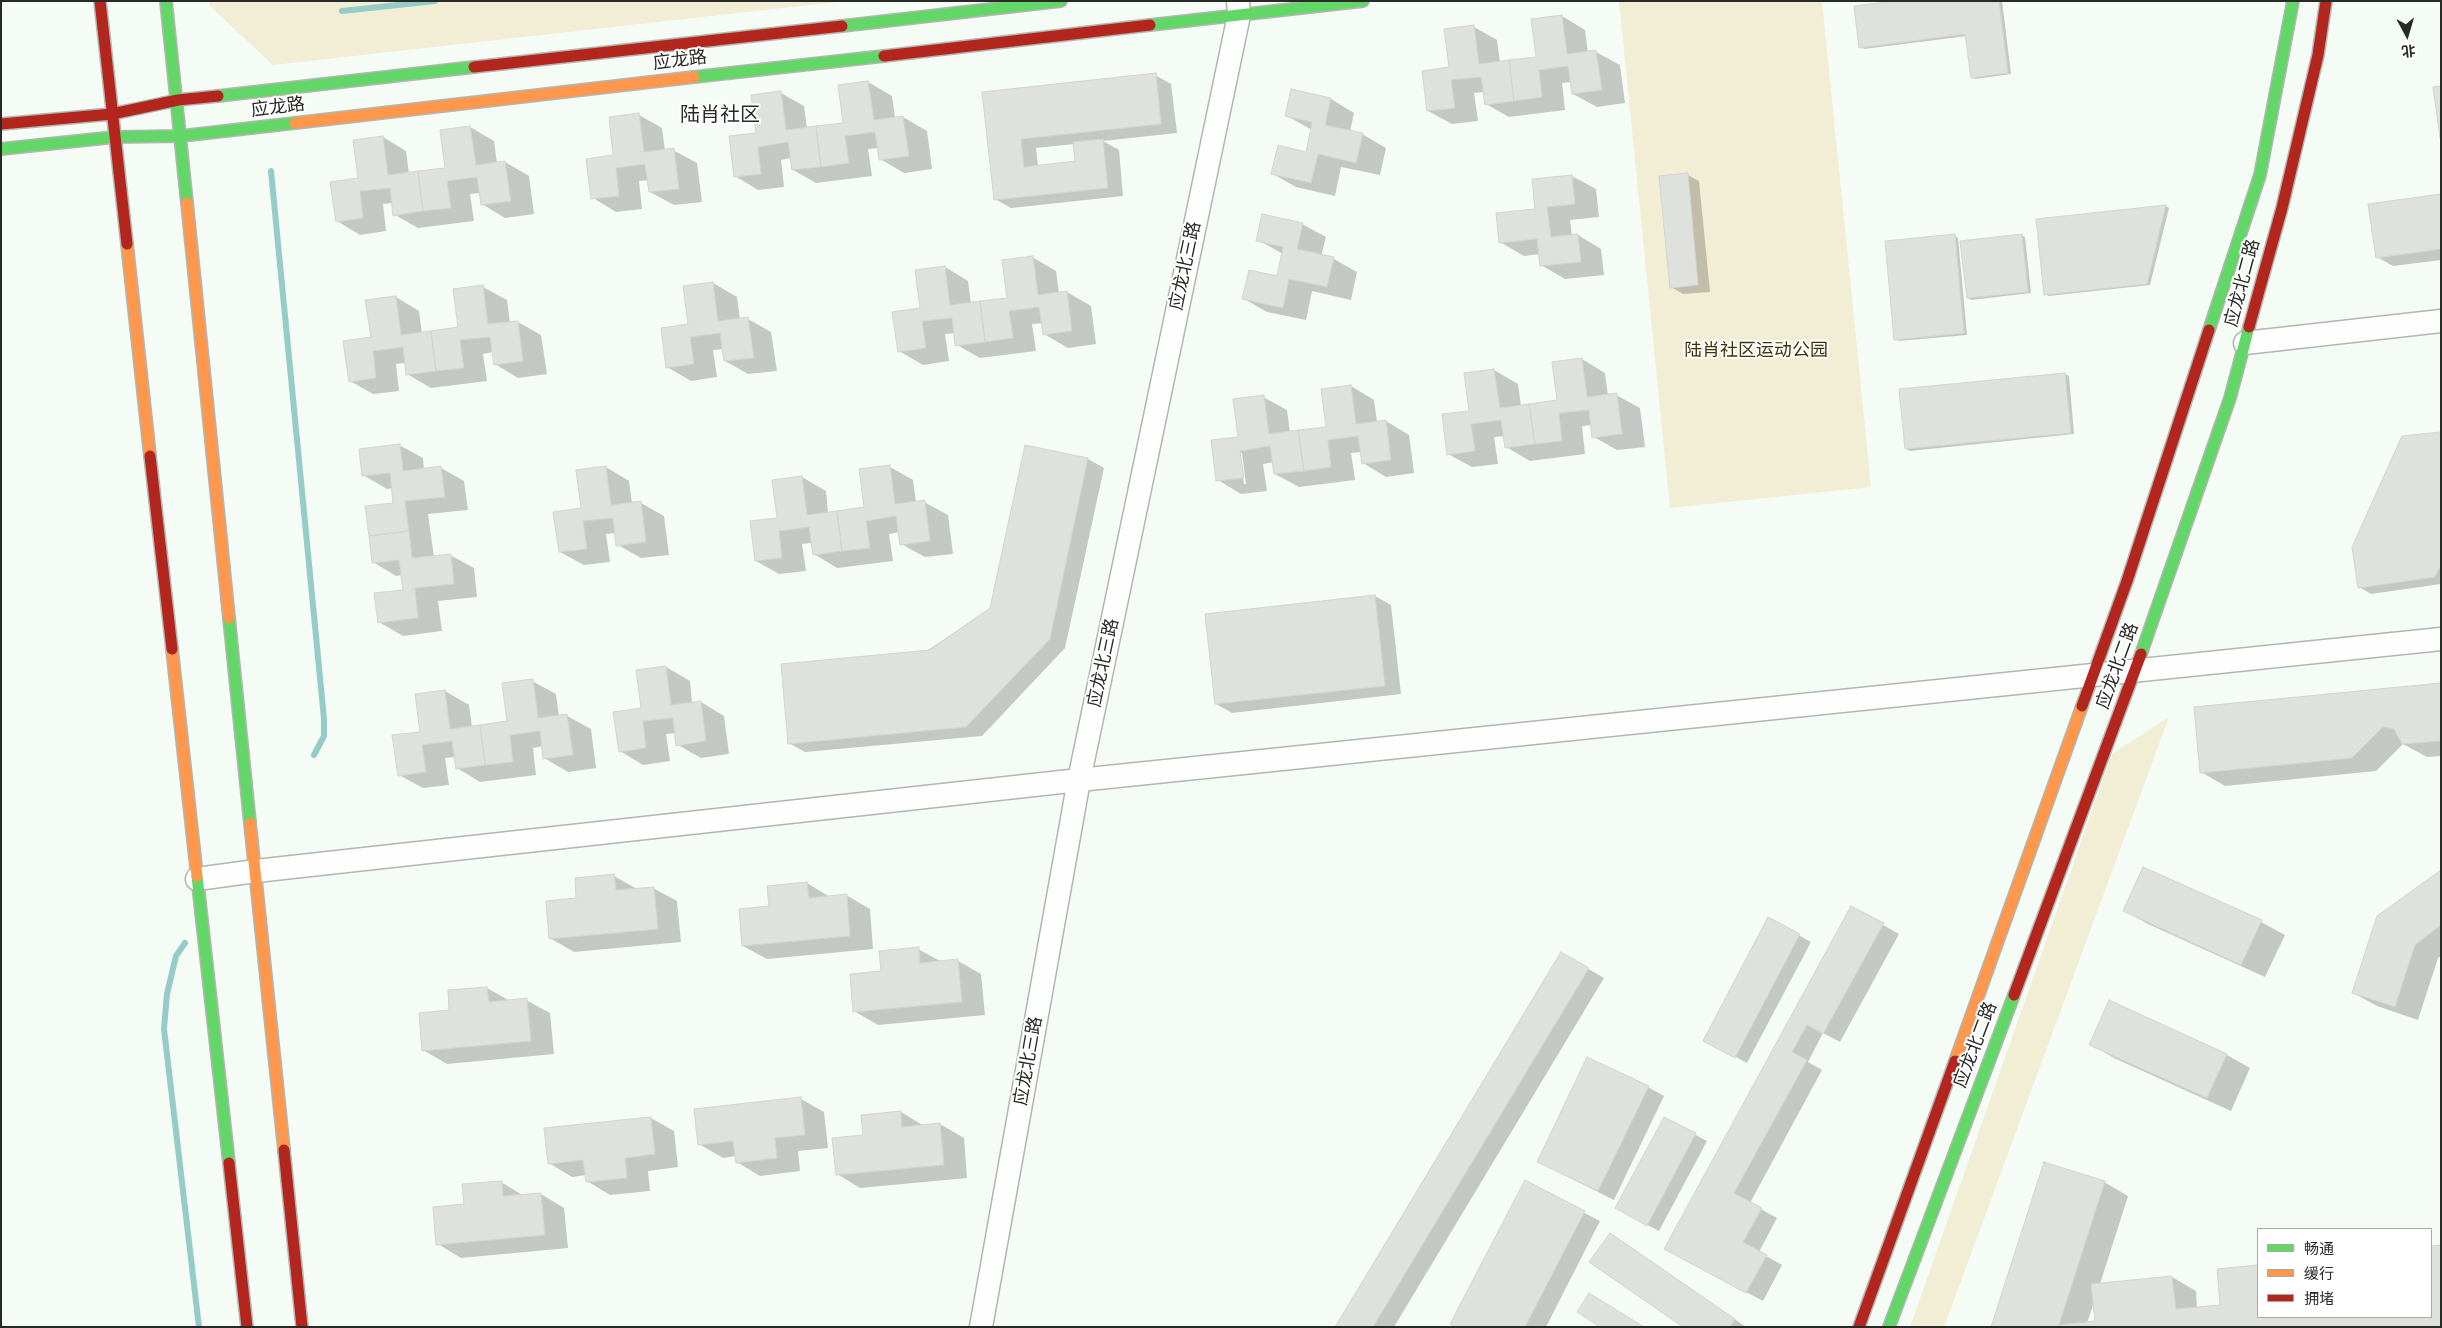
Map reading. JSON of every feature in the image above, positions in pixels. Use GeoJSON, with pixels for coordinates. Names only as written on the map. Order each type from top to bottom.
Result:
{"type":"FeatureCollection","features":[{"type":"Feature","properties":{"kind":"main road"},"geometry":{"type":"LineString","coordinates":[[100,1],[247,1327]]}},
{"type":"Feature","properties":{"kind":"main road"},"geometry":{"type":"LineString","coordinates":[[166,1],[178,100],[302,1327]]}},
{"type":"Feature","properties":{"kind":"main road","name":"应龙路"},"geometry":{"type":"LineString","coordinates":[[1,124],[112,114],[178,100],[1061,1]]}},
{"type":"Feature","properties":{"kind":"main road","name":"应龙路"},"geometry":{"type":"LineString","coordinates":[[1,149],[115,137],[181,136],[1238,8],[1363,1]]}},
{"type":"Feature","properties":{"kind":"main road","name":"应龙北二路"},"geometry":{"type":"LineString","coordinates":[[1859,1327],[2126,581],[2260,175],[2293,1]]}},
{"type":"Feature","properties":{"kind":"main road","name":"应龙北二路"},"geometry":{"type":"LineString","coordinates":[[1889,1327],[2135,672],[2230,398],[2282,208],[2318,55],[2326,1]]}},
{"type":"Feature","properties":{"kind":"street","name":"应龙北三路"},"geometry":{"type":"LineString","coordinates":[[981,1327],[1080,780],[1238,8]]}},
{"type":"Feature","properties":{"kind":"street"},"geometry":{"type":"LineString","coordinates":[[2245,343],[2441,321]]}},
{"type":"Feature","properties":{"kind":"street"},"geometry":{"type":"LineString","coordinates":[[197,879],[1080,780],[2441,639]]}},
{"type":"Feature","properties":{"kind":"green space"},"geometry":{"type":"Polygon","coordinates":[[[209,1],[846,1],[273,65],[210,6],[209,1]]]}},
{"type":"Feature","properties":{"kind":"green space","name":"陆肖社区运动公园"},"geometry":{"type":"Polygon","coordinates":[[[1619,1],[1822,1],[1871,487],[1670,508],[1619,1]]]}},
{"type":"Feature","properties":{"kind":"green space"},"geometry":{"type":"Polygon","coordinates":[[[2169,717],[1944,1327],[1910,1327],[2112,754],[2169,717]]]}},
{"type":"Feature","properties":{"kind":"building"},"geometry":{"type":"Polygon","coordinates":[[[1895,1],[1999,1],[2008,73],[1971,78],[1965,34],[1859,48],[1854,6],[1895,1]]]}},
{"type":"Feature","properties":{"kind":"building"},"geometry":{"type":"Polygon","coordinates":[[[1562,15],[1567,54],[1596,50],[1602,90],[1572,94],[1568,66],[1539,70],[1542,97],[1514,101],[1509,60],[1536,57],[1531,19],[1562,15]]]}},
{"type":"Feature","properties":{"kind":"building"},"geometry":{"type":"Polygon","coordinates":[[[1474,25],[1479,64],[1509,60],[1514,101],[1485,105],[1481,77],[1451,80],[1455,108],[1427,111],[1422,71],[1449,67],[1444,29],[1474,25]]]}},
{"type":"Feature","properties":{"kind":"building"},"geometry":{"type":"Polygon","coordinates":[[[1156,73],[1161,124],[1021,139],[1024,167],[1075,161],[1073,142],[1103,139],[1108,188],[994,200],[982,92],[1156,73]]]}},
{"type":"Feature","properties":{"kind":"building"},"geometry":{"type":"Polygon","coordinates":[[[868,81],[874,120],[903,116],[909,156],[879,160],[875,132],[845,136],[849,163],[821,167],[816,126],[843,123],[838,85],[868,81]]]}},
{"type":"Feature","properties":{"kind":"building"},"geometry":{"type":"Polygon","coordinates":[[[2441,86],[2441,144],[2433,87],[2441,86]]]}},
{"type":"Feature","properties":{"kind":"building"},"geometry":{"type":"Polygon","coordinates":[[[1291,89],[1331,98],[1325,125],[1363,133],[1356,163],[1318,154],[1311,183],[1271,174],[1278,145],[1306,152],[1312,122],[1285,116],[1291,89]]]}},
{"type":"Feature","properties":{"kind":"building"},"geometry":{"type":"Polygon","coordinates":[[[781,91],[786,130],[816,126],[821,167],[792,170],[788,142],[758,147],[761,174],[734,177],[729,136],[756,133],[751,95],[781,91]]]}},
{"type":"Feature","properties":{"kind":"building"},"geometry":{"type":"Polygon","coordinates":[[[639,113],[644,152],[674,148],[679,189],[649,192],[645,164],[616,168],[619,196],[591,199],[586,159],[613,155],[609,117],[639,113]]]}},
{"type":"Feature","properties":{"kind":"building"},"geometry":{"type":"Polygon","coordinates":[[[470,126],[476,165],[505,161],[511,201],[481,205],[477,177],[447,181],[451,208],[423,211],[418,171],[445,168],[440,130],[470,126]]]}},
{"type":"Feature","properties":{"kind":"building"},"geometry":{"type":"Polygon","coordinates":[[[383,136],[388,175],[418,171],[423,211],[393,216],[390,188],[360,191],[363,218],[336,222],[330,182],[358,178],[353,140],[383,136]]]}},
{"type":"Feature","properties":{"kind":"building"},"geometry":{"type":"Polygon","coordinates":[[[1688,173],[1698,285],[1670,288],[1659,176],[1688,173]]]}},
{"type":"Feature","properties":{"kind":"building"},"geometry":{"type":"Polygon","coordinates":[[[1572,175],[1575,204],[1547,207],[1551,237],[1578,234],[1581,262],[1540,266],[1537,239],[1499,243],[1496,213],[1535,209],[1532,179],[1572,175]]]}},
{"type":"Feature","properties":{"kind":"building"},"geometry":{"type":"Polygon","coordinates":[[[2441,194],[2441,249],[2376,258],[2368,204],[2441,194]]]}},
{"type":"Feature","properties":{"kind":"building"},"geometry":{"type":"Polygon","coordinates":[[[2166,205],[2147,284],[2044,295],[2036,219],[2166,205]]]}},
{"type":"Feature","properties":{"kind":"building"},"geometry":{"type":"Polygon","coordinates":[[[1262,214],[1303,223],[1297,249],[1334,257],[1327,287],[1289,279],[1283,308],[1242,299],[1249,270],[1277,276],[1283,247],[1256,241],[1262,214]]]}},
{"type":"Feature","properties":{"kind":"building"},"geometry":{"type":"Polygon","coordinates":[[[1955,234],[1964,333],[1894,340],[1885,241],[1955,234]]]}},
{"type":"Feature","properties":{"kind":"building"},"geometry":{"type":"Polygon","coordinates":[[[2022,234],[2028,292],[1967,298],[1960,241],[2022,234]]]}},
{"type":"Feature","properties":{"kind":"building"},"geometry":{"type":"Polygon","coordinates":[[[1033,256],[1038,295],[1067,291],[1072,331],[1043,335],[1039,307],[1009,311],[1013,338],[985,342],[980,301],[1007,298],[1002,260],[1033,256]]]}},
{"type":"Feature","properties":{"kind":"building"},"geometry":{"type":"Polygon","coordinates":[[[945,266],[950,305],[980,301],[985,342],[955,346],[952,318],[922,321],[926,348],[898,352],[892,312],[920,308],[915,270],[945,266]]]}},
{"type":"Feature","properties":{"kind":"building"},"geometry":{"type":"Polygon","coordinates":[[[713,282],[718,321],[748,317],[754,358],[724,361],[720,333],[690,337],[694,364],[666,368],[661,328],[688,324],[683,286],[713,282]]]}},
{"type":"Feature","properties":{"kind":"building"},"geometry":{"type":"Polygon","coordinates":[[[483,285],[488,324],[518,321],[523,361],[494,365],[490,337],[460,340],[464,368],[436,371],[431,331],[458,327],[453,289],[483,285]]]}},
{"type":"Feature","properties":{"kind":"building"},"geometry":{"type":"Polygon","coordinates":[[[396,296],[401,335],[431,331],[436,371],[406,375],[403,347],[373,351],[376,378],[349,382],[343,341],[371,337],[365,300],[396,296]]]}},
{"type":"Feature","properties":{"kind":"building"},"geometry":{"type":"Polygon","coordinates":[[[1582,358],[1587,397],[1617,393],[1622,434],[1592,438],[1589,410],[1559,413],[1562,441],[1535,444],[1529,404],[1557,400],[1552,362],[1582,358]]]}},
{"type":"Feature","properties":{"kind":"building"},"geometry":{"type":"Polygon","coordinates":[[[1494,369],[1500,408],[1529,404],[1535,444],[1505,448],[1501,420],[1471,424],[1475,451],[1447,455],[1442,414],[1469,411],[1464,373],[1494,369]]]}},
{"type":"Feature","properties":{"kind":"building"},"geometry":{"type":"Polygon","coordinates":[[[2065,373],[2071,433],[1905,449],[1899,389],[2065,373]]]}},
{"type":"Feature","properties":{"kind":"building"},"geometry":{"type":"Polygon","coordinates":[[[1351,385],[1356,424],[1386,420],[1391,460],[1362,464],[1358,436],[1328,440],[1331,467],[1304,471],[1298,430],[1326,427],[1321,389],[1351,385]]]}},
{"type":"Feature","properties":{"kind":"building"},"geometry":{"type":"Polygon","coordinates":[[[1264,395],[1269,434],[1298,430],[1304,471],[1274,474],[1270,446],[1240,451],[1244,478],[1216,481],[1211,440],[1238,437],[1233,399],[1264,395]]]}},
{"type":"Feature","properties":{"kind":"building"},"geometry":{"type":"Polygon","coordinates":[[[2441,432],[2441,565],[2435,577],[2358,588],[2352,547],[2402,436],[2441,432]]]}},
{"type":"Feature","properties":{"kind":"building"},"geometry":{"type":"Polygon","coordinates":[[[400,444],[403,471],[441,466],[445,497],[405,501],[409,531],[369,536],[365,506],[393,503],[390,473],[362,476],[359,449],[400,444]]]}},
{"type":"Feature","properties":{"kind":"building"},"geometry":{"type":"Polygon","coordinates":[[[1025,445],[1088,458],[1050,639],[966,727],[788,744],[781,664],[930,650],[990,608],[1025,445]]]}},
{"type":"Feature","properties":{"kind":"building"},"geometry":{"type":"Polygon","coordinates":[[[890,465],[895,504],[925,500],[930,541],[900,545],[896,516],[866,521],[870,548],[842,551],[837,511],[864,507],[859,469],[890,465]]]}},
{"type":"Feature","properties":{"kind":"building"},"geometry":{"type":"Polygon","coordinates":[[[606,466],[611,505],[641,501],[646,542],[616,546],[613,518],[583,521],[587,549],[559,552],[553,512],[581,508],[576,470],[606,466]]]}},
{"type":"Feature","properties":{"kind":"building"},"geometry":{"type":"Polygon","coordinates":[[[802,476],[807,515],[837,511],[842,551],[813,555],[809,527],[779,531],[782,558],[755,561],[750,521],[777,518],[772,480],[802,476]]]}},
{"type":"Feature","properties":{"kind":"building"},"geometry":{"type":"Polygon","coordinates":[[[409,531],[412,558],[451,554],[454,584],[415,588],[418,618],[378,623],[374,593],[403,590],[399,560],[372,563],[369,536],[409,531]]]}},
{"type":"Feature","properties":{"kind":"building"},"geometry":{"type":"Polygon","coordinates":[[[1375,595],[1385,686],[1215,704],[1205,614],[1375,595]]]}},
{"type":"Feature","properties":{"kind":"building"},"geometry":{"type":"Polygon","coordinates":[[[666,666],[671,705],[701,701],[706,741],[676,746],[673,718],[643,721],[646,748],[619,752],[613,712],[641,708],[636,670],[666,666]]]}},
{"type":"Feature","properties":{"kind":"building"},"geometry":{"type":"Polygon","coordinates":[[[533,679],[538,718],[567,714],[573,755],[543,759],[540,731],[510,735],[513,762],[485,765],[480,725],[507,721],[502,683],[533,679]]]}},
{"type":"Feature","properties":{"kind":"building"},"geometry":{"type":"Polygon","coordinates":[[[2441,683],[2441,741],[2402,744],[2394,729],[2383,727],[2352,758],[2200,773],[2194,707],[2441,683]]]}},
{"type":"Feature","properties":{"kind":"building"},"geometry":{"type":"Polygon","coordinates":[[[445,690],[450,729],[480,725],[485,765],[456,769],[452,741],[422,745],[426,772],[398,776],[392,735],[420,732],[415,694],[445,690]]]}},
{"type":"Feature","properties":{"kind":"building"},"geometry":{"type":"Polygon","coordinates":[[[2143,867],[2262,920],[2241,965],[2123,911],[2143,867]]]}},
{"type":"Feature","properties":{"kind":"building"},"geometry":{"type":"Polygon","coordinates":[[[2441,870],[2441,925],[2415,945],[2395,1007],[2352,993],[2377,916],[2441,870]]]}},
{"type":"Feature","properties":{"kind":"building"},"geometry":{"type":"Polygon","coordinates":[[[614,874],[616,890],[654,887],[658,929],[549,939],[546,901],[576,898],[575,878],[614,874]]]}},
{"type":"Feature","properties":{"kind":"building"},"geometry":{"type":"Polygon","coordinates":[[[807,882],[809,898],[847,894],[850,936],[742,946],[739,909],[769,906],[767,886],[807,882]]]}},
{"type":"Feature","properties":{"kind":"building"},"geometry":{"type":"Polygon","coordinates":[[[1851,906],[1884,923],[1823,1034],[1807,1025],[1792,1052],[1807,1060],[1734,1193],[1762,1208],[1743,1242],[1767,1255],[1746,1293],[1664,1249],[1851,906]]]}},
{"type":"Feature","properties":{"kind":"building"},"geometry":{"type":"Polygon","coordinates":[[[1768,917],[1800,934],[1735,1058],[1703,1041],[1768,917]]]}},
{"type":"Feature","properties":{"kind":"building"},"geometry":{"type":"Polygon","coordinates":[[[919,947],[920,963],[958,959],[962,1002],[853,1012],[850,974],[881,971],[879,951],[919,947]]]}},
{"type":"Feature","properties":{"kind":"building"},"geometry":{"type":"Polygon","coordinates":[[[1561,952],[1589,968],[1373,1327],[1335,1327],[1561,952]]]}},
{"type":"Feature","properties":{"kind":"building"},"geometry":{"type":"Polygon","coordinates":[[[487,987],[489,1002],[527,998],[531,1041],[422,1051],[419,1013],[449,1010],[448,990],[487,987]]]}},
{"type":"Feature","properties":{"kind":"building"},"geometry":{"type":"Polygon","coordinates":[[[2109,1000],[2227,1054],[2207,1098],[2089,1045],[2109,1000]]]}},
{"type":"Feature","properties":{"kind":"building"},"geometry":{"type":"Polygon","coordinates":[[[1587,1057],[1649,1086],[1598,1191],[1537,1162],[1587,1057]]]}},
{"type":"Feature","properties":{"kind":"building"},"geometry":{"type":"Polygon","coordinates":[[[801,1097],[805,1135],[775,1138],[777,1158],[736,1163],[733,1141],[698,1145],[694,1109],[801,1097]]]}},
{"type":"Feature","properties":{"kind":"building"},"geometry":{"type":"Polygon","coordinates":[[[901,1111],[902,1127],[940,1123],[944,1165],[836,1175],[832,1138],[863,1135],[861,1115],[901,1111]]]}},
{"type":"Feature","properties":{"kind":"building"},"geometry":{"type":"Polygon","coordinates":[[[651,1117],[655,1154],[625,1158],[627,1178],[586,1182],[583,1160],[548,1164],[544,1128],[651,1117]]]}},
{"type":"Feature","properties":{"kind":"building"},"geometry":{"type":"Polygon","coordinates":[[[1664,1117],[1696,1133],[1647,1226],[1615,1208],[1664,1117]]]}},
{"type":"Feature","properties":{"kind":"building"},"geometry":{"type":"Polygon","coordinates":[[[2044,1162],[2105,1181],[2059,1325],[2095,1321],[2091,1284],[2172,1276],[2176,1309],[2220,1305],[2217,1269],[2257,1265],[2257,1318],[2432,1318],[2432,1246],[2441,1245],[2441,1327],[1991,1327],[2044,1162]]]}},
{"type":"Feature","properties":{"kind":"building"},"geometry":{"type":"Polygon","coordinates":[[[1525,1180],[1585,1211],[1525,1327],[1455,1327],[1450,1324],[1525,1180]]]}},
{"type":"Feature","properties":{"kind":"building"},"geometry":{"type":"Polygon","coordinates":[[[502,1181],[503,1196],[541,1193],[545,1235],[436,1245],[433,1207],[464,1204],[462,1184],[502,1181]]]}},
{"type":"Feature","properties":{"kind":"building"},"geometry":{"type":"Polygon","coordinates":[[[1610,1233],[1735,1319],[1730,1327],[1683,1327],[1589,1262],[1610,1233]]]}},
{"type":"Feature","properties":{"kind":"building"},"geometry":{"type":"Polygon","coordinates":[[[1589,1293],[1644,1327],[1600,1327],[1577,1312],[1589,1293]]]}},
{"type":"Feature","properties":{"kind":"waterway"},"geometry":{"type":"LineString","coordinates":[[342,11],[435,1]]}},
{"type":"Feature","properties":{"kind":"waterway"},"geometry":{"type":"LineString","coordinates":[[271,171],[324,719],[324,736],[314,755]]}},
{"type":"Feature","properties":{"kind":"waterway"},"geometry":{"type":"LineString","coordinates":[[185,943],[176,956],[167,994],[164,1029],[199,1327]]}},
{"type":"Feature","properties":{"kind":"traffic: fast"},"geometry":{"type":"LineString","coordinates":[[166,1],[187,203]]}},
{"type":"Feature","properties":{"kind":"traffic: fast"},"geometry":{"type":"LineString","coordinates":[[842,26],[1061,1]]}},
{"type":"Feature","properties":{"kind":"traffic: fast"},"geometry":{"type":"LineString","coordinates":[[1150,25],[1363,1]]}},
{"type":"Feature","properties":{"kind":"traffic: fast"},"geometry":{"type":"LineString","coordinates":[[2209,330],[2260,175],[2293,1]]}},
{"type":"Feature","properties":{"kind":"traffic: fast"},"geometry":{"type":"LineString","coordinates":[[694,77],[884,56]]}},
{"type":"Feature","properties":{"kind":"traffic: fast"},"geometry":{"type":"LineString","coordinates":[[218,96],[474,67]]}},
{"type":"Feature","properties":{"kind":"traffic: fast"},"geometry":{"type":"LineString","coordinates":[[1,149],[115,137],[181,136],[295,123]]}},
{"type":"Feature","properties":{"kind":"traffic: fast"},"geometry":{"type":"LineString","coordinates":[[2141,654],[2230,398],[2249,327]]}},
{"type":"Feature","properties":{"kind":"traffic: fast"},"geometry":{"type":"LineString","coordinates":[[229,618],[250,823]]}},
{"type":"Feature","properties":{"kind":"traffic: fast"},"geometry":{"type":"LineString","coordinates":[[197,876],[229,1163]]}},
{"type":"Feature","properties":{"kind":"traffic: fast"},"geometry":{"type":"LineString","coordinates":[[1889,1327],[2014,995]]}},
{"type":"Feature","properties":{"kind":"traffic: slow"},"geometry":{"type":"LineString","coordinates":[[295,123],[694,77]]}},
{"type":"Feature","properties":{"kind":"traffic: slow"},"geometry":{"type":"LineString","coordinates":[[187,203],[229,618]]}},
{"type":"Feature","properties":{"kind":"traffic: slow"},"geometry":{"type":"LineString","coordinates":[[127,244],[150,456]]}},
{"type":"Feature","properties":{"kind":"traffic: slow"},"geometry":{"type":"LineString","coordinates":[[172,649],[197,876]]}},
{"type":"Feature","properties":{"kind":"traffic: slow"},"geometry":{"type":"LineString","coordinates":[[1955,1061],[2082,706]]}},
{"type":"Feature","properties":{"kind":"traffic: slow"},"geometry":{"type":"LineString","coordinates":[[250,823],[284,1150]]}},
{"type":"Feature","properties":{"kind":"traffic: jam"},"geometry":{"type":"LineString","coordinates":[[100,1],[127,244]]}},
{"type":"Feature","properties":{"kind":"traffic: jam"},"geometry":{"type":"LineString","coordinates":[[2249,327],[2282,208],[2318,55],[2326,1]]}},
{"type":"Feature","properties":{"kind":"traffic: jam"},"geometry":{"type":"LineString","coordinates":[[884,56],[1150,25]]}},
{"type":"Feature","properties":{"kind":"traffic: jam"},"geometry":{"type":"LineString","coordinates":[[474,67],[842,26]]}},
{"type":"Feature","properties":{"kind":"traffic: jam"},"geometry":{"type":"LineString","coordinates":[[1,124],[112,114],[178,100],[218,96]]}},
{"type":"Feature","properties":{"kind":"traffic: jam"},"geometry":{"type":"LineString","coordinates":[[2082,706],[2127,581],[2209,330]]}},
{"type":"Feature","properties":{"kind":"traffic: jam"},"geometry":{"type":"LineString","coordinates":[[150,456],[172,649]]}},
{"type":"Feature","properties":{"kind":"traffic: jam"},"geometry":{"type":"LineString","coordinates":[[2014,995],[2141,654]]}},
{"type":"Feature","properties":{"kind":"traffic: jam"},"geometry":{"type":"LineString","coordinates":[[1859,1327],[1955,1061]]}},
{"type":"Feature","properties":{"kind":"traffic: jam"},"geometry":{"type":"LineString","coordinates":[[284,1150],[302,1327]]}},
{"type":"Feature","properties":{"kind":"traffic: jam"},"geometry":{"type":"LineString","coordinates":[[229,1163],[247,1327]]}},
{"type":"Feature","properties":{"kind":"district","name":"陆肖社区"},"geometry":{"type":"Point","coordinates":[720,116]}}]}
